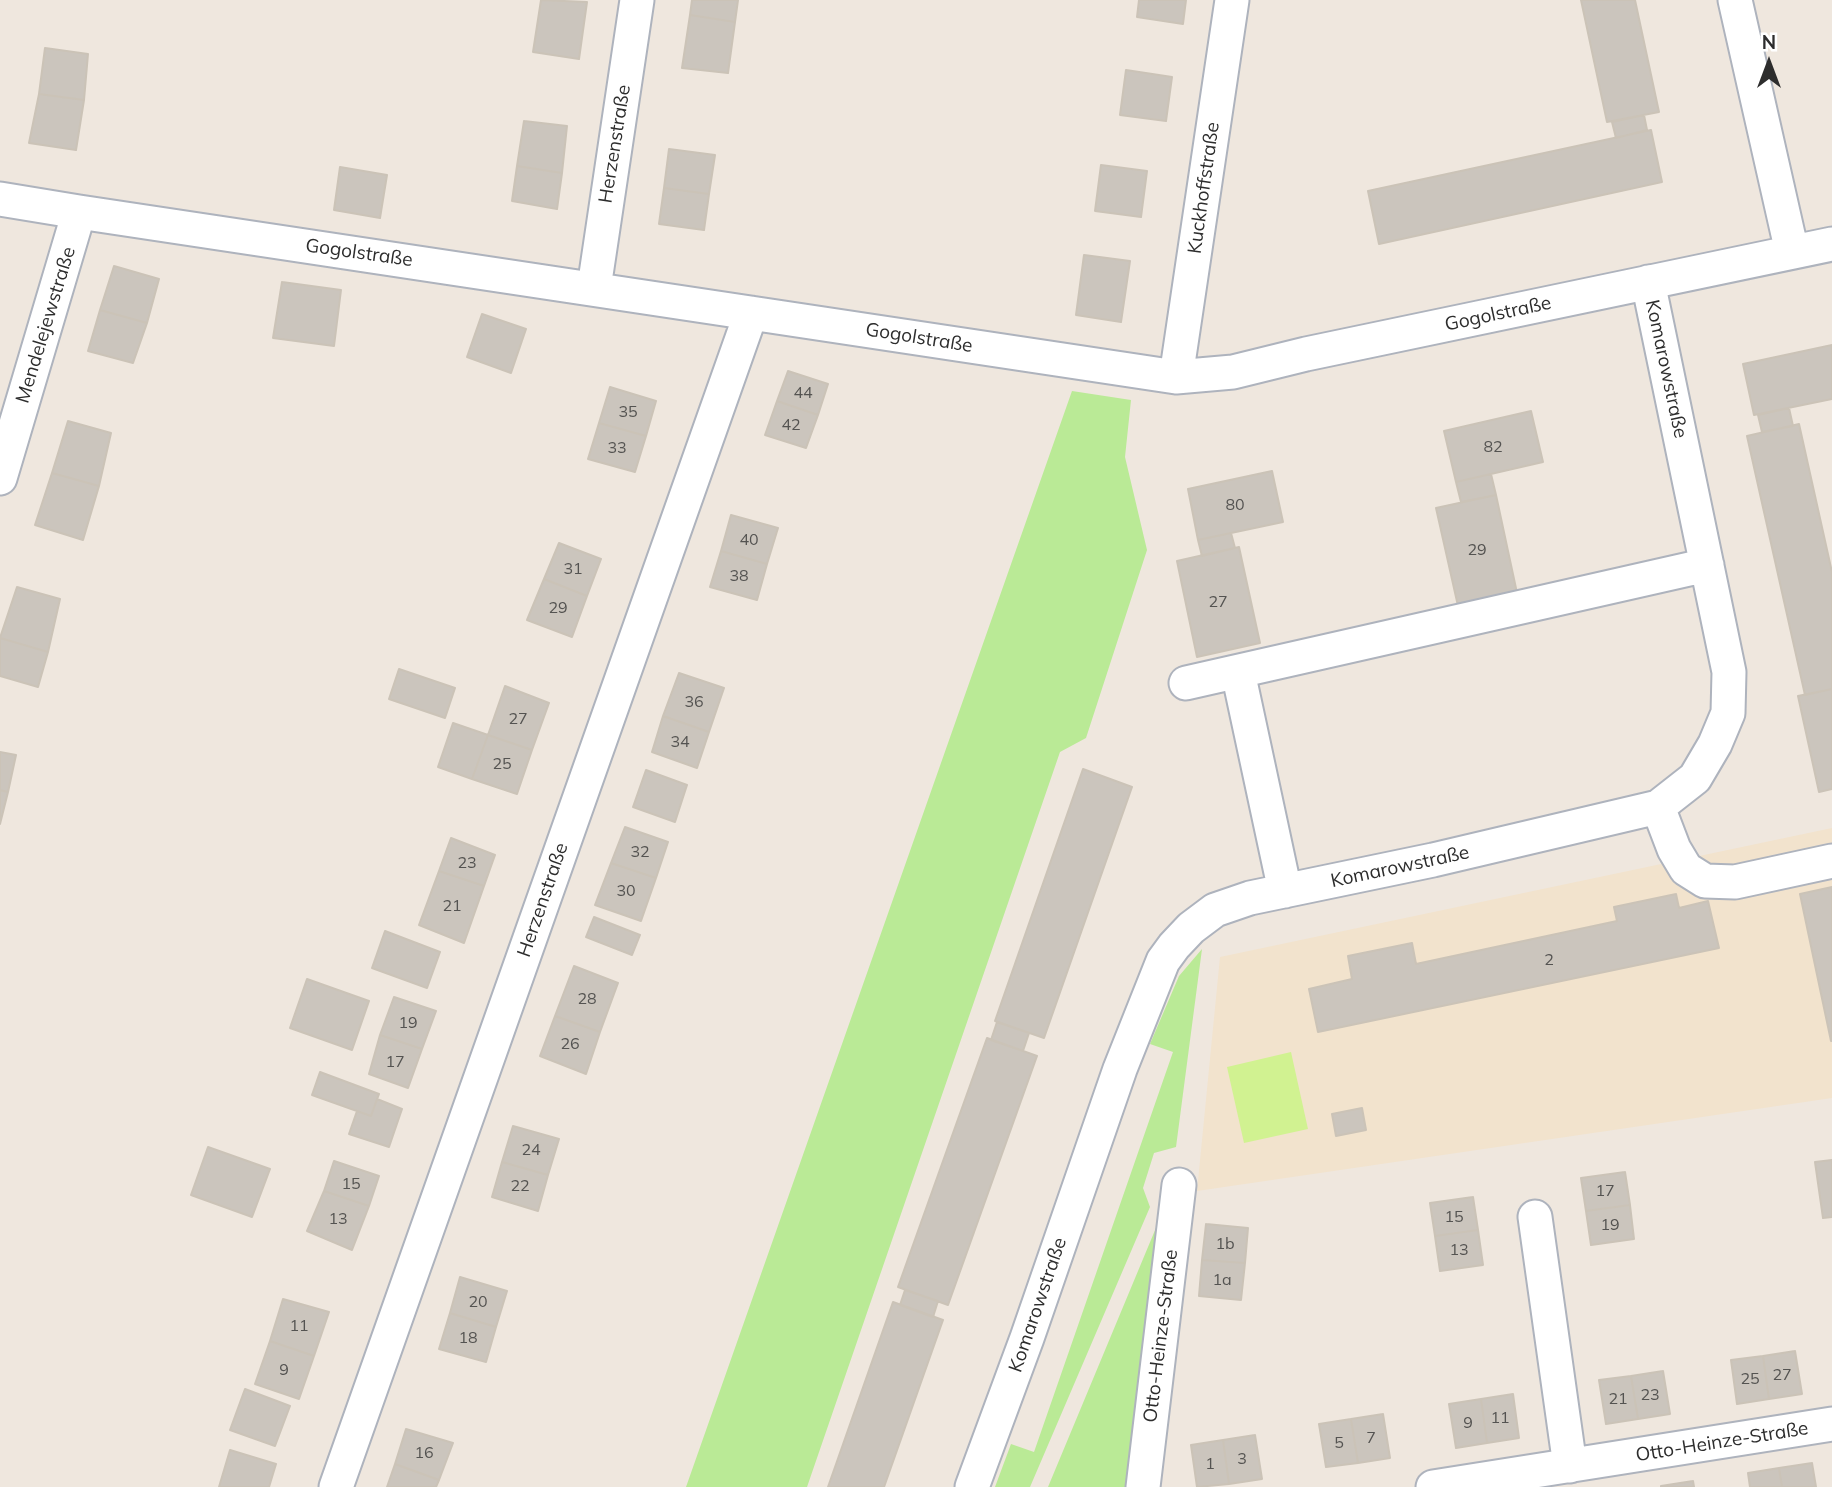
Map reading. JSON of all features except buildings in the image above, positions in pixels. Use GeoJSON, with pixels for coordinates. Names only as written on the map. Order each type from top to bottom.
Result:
{"type":"FeatureCollection","features":[{"type":"Feature","properties":{"kind":"street","name":"Herzenstraße"},"geometry":{"type":"LineString","coordinates":[[594,288],[637,0]]}},
{"type":"Feature","properties":{"kind":"street","name":"Kuckhoffstraße"},"geometry":{"type":"LineString","coordinates":[[1175,377],[1232,0]]}},
{"type":"Feature","properties":{"kind":"street"},"geometry":{"type":"LineString","coordinates":[[1735,0],[1792,252]]}},
{"type":"Feature","properties":{"kind":"street","name":"Gogolstraße"},"geometry":{"type":"LineString","coordinates":[[0,199],[1175,377],[1233,372],[1306,354],[1832,244]]}},
{"type":"Feature","properties":{"kind":"street","name":"Mendelejewstraße"},"geometry":{"type":"LineString","coordinates":[[0,478],[79,212]]}},
{"type":"Feature","properties":{"kind":"street","name":"Komarowstraße"},"geometry":{"type":"LineString","coordinates":[[972,1487],[1027,1338],[1120,1069],[1163,961],[1191,928],[1215,910],[1250,898],[1433,860],[1658,807],[1695,778],[1715,744],[1728,713],[1729,672],[1648,282]]}},
{"type":"Feature","properties":{"kind":"street","name":"Herzenstraße"},"geometry":{"type":"LineString","coordinates":[[336,1487],[751,313]]}},
{"type":"Feature","properties":{"kind":"street"},"geometry":{"type":"LineString","coordinates":[[1186,683],[1707,565]]}},
{"type":"Feature","properties":{"kind":"street"},"geometry":{"type":"LineString","coordinates":[[1238,672],[1285,891]]}},
{"type":"Feature","properties":{"kind":"street"},"geometry":{"type":"LineString","coordinates":[[1658,807],[1674,849],[1686,869],[1705,881],[1735,882],[1832,861]]}},
{"type":"Feature","properties":{"kind":"street","name":"Otto-Heinze-Straße"},"geometry":{"type":"LineString","coordinates":[[1143,1487],[1179,1185]]}},
{"type":"Feature","properties":{"kind":"street"},"geometry":{"type":"LineString","coordinates":[[1535,1217],[1570,1465]]}},
{"type":"Feature","properties":{"kind":"street","name":"Otto-Heinze-Straße"},"geometry":{"type":"LineString","coordinates":[[1433,1487],[1832,1424]]}},
{"type":"Feature","properties":{"kind":"shaded area"},"geometry":{"type":"Polygon","coordinates":[[[1832,828],[1832,1098],[1197,1191],[1220,957],[1832,828]]]}},
{"type":"Feature","properties":{"kind":"green space"},"geometry":{"type":"Polygon","coordinates":[[[1072,391],[1131,400],[1125,457],[1147,550],[1086,738],[1060,752],[807,1487],[686,1487],[1072,391]]]}},
{"type":"Feature","properties":{"kind":"green space"},"geometry":{"type":"Polygon","coordinates":[[[1202,949],[1176,1147],[1154,1153],[1143,1188],[1150,1207],[1030,1487],[995,1487],[1011,1444],[1034,1452],[1173,1052],[1150,1044],[1179,976],[1202,949]]]}},
{"type":"Feature","properties":{"kind":"green space"},"geometry":{"type":"Polygon","coordinates":[[[1291,1052],[1308,1129],[1244,1143],[1227,1067],[1291,1052]]]}},
{"type":"Feature","properties":{"kind":"green space"},"geometry":{"type":"Polygon","coordinates":[[[1158,1223],[1133,1487],[1048,1487],[1158,1223]]]}}]}
